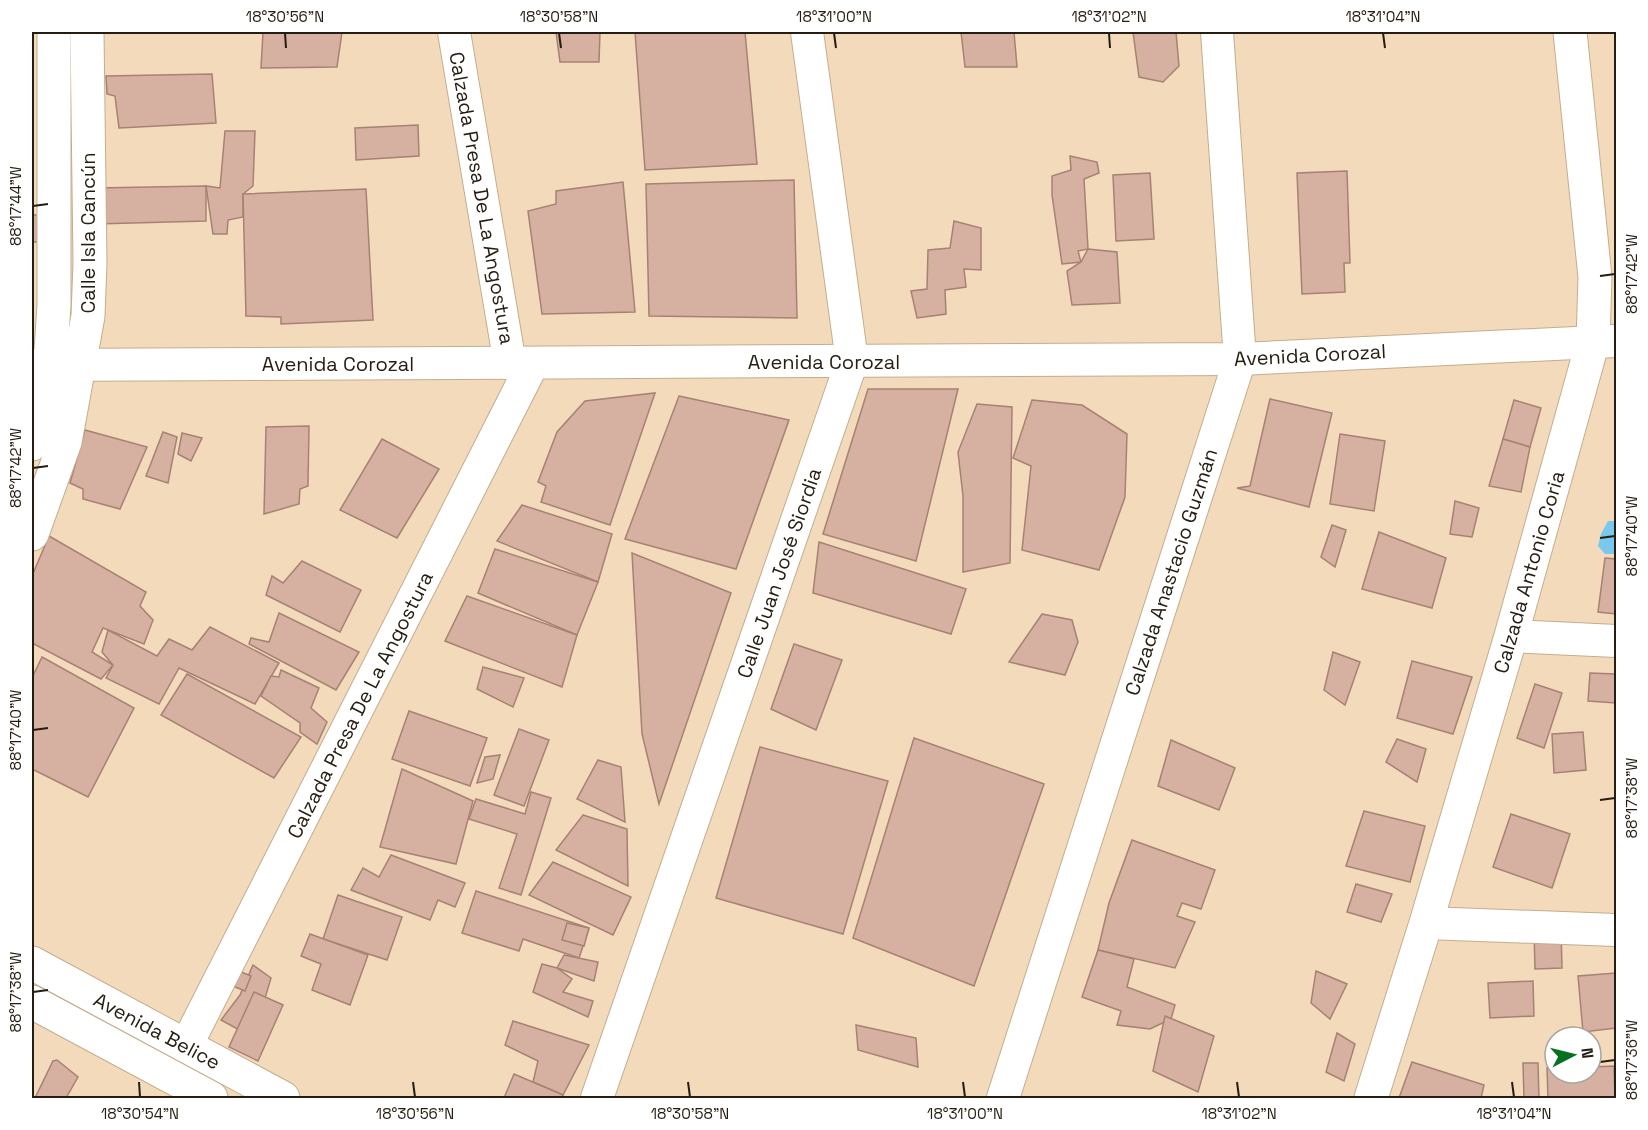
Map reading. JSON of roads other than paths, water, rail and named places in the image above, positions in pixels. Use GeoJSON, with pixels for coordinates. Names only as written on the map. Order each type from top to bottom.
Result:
{"type":"FeatureCollection","features":[{"type":"Feature","properties":{"kind":"street","name":"Calle Isla Cancún"},"geometry":{"type":"LineString","coordinates":[[32,534],[65,442],[54,365],[56,242],[54,32]]}},
{"type":"Feature","properties":{"kind":"street","name":"Calle Isla Cancún"},"geometry":{"type":"LineString","coordinates":[[32,444],[54,365],[88,316],[90,263],[87,32]]}},
{"type":"Feature","properties":{"kind":"street","name":"Calzada Presa De La Angostura"},"geometry":{"type":"LineString","coordinates":[[186,1046],[522,363],[454,32]]}},
{"type":"Feature","properties":{"kind":"street","name":"Calle Juan José Siordia"},"geometry":{"type":"LineString","coordinates":[[597,1098],[852,361],[807,32]]}},
{"type":"Feature","properties":{"kind":"street","name":"Calzada Anastacio Guzmán"},"geometry":{"type":"LineString","coordinates":[[1003,1098],[1240,359],[1217,32]]}},
{"type":"Feature","properties":{"kind":"street","name":"Calzada Antonio Coria"},"geometry":{"type":"LineString","coordinates":[[1371,1098],[1426,923],[1511,636],[1605,341],[1595,277],[1570,32]]}},
{"type":"Feature","properties":{"kind":"street","name":"Avenida Corozal"},"geometry":{"type":"LineString","coordinates":[[54,365],[1240,359],[1605,341]]}},
{"type":"Feature","properties":{"kind":"street"},"geometry":{"type":"LineString","coordinates":[[1511,636],[1617,640]]}},
{"type":"Feature","properties":{"kind":"street"},"geometry":{"type":"LineString","coordinates":[[1426,923],[1617,930]]}},
{"type":"Feature","properties":{"kind":"street","name":"Avenida Belice"},"geometry":{"type":"LineString","coordinates":[[32,963],[283,1098]]}},
{"type":"Feature","properties":{"kind":"street","name":"Avenida Belice"},"geometry":{"type":"LineString","coordinates":[[32,1002],[211,1098]]}},
{"type":"Feature","properties":{"kind":"water"},"geometry":{"type":"Polygon","coordinates":[[[1608,521],[1616,521],[1616,554],[1605,554],[1598,546],[1608,521]]]}}]}
